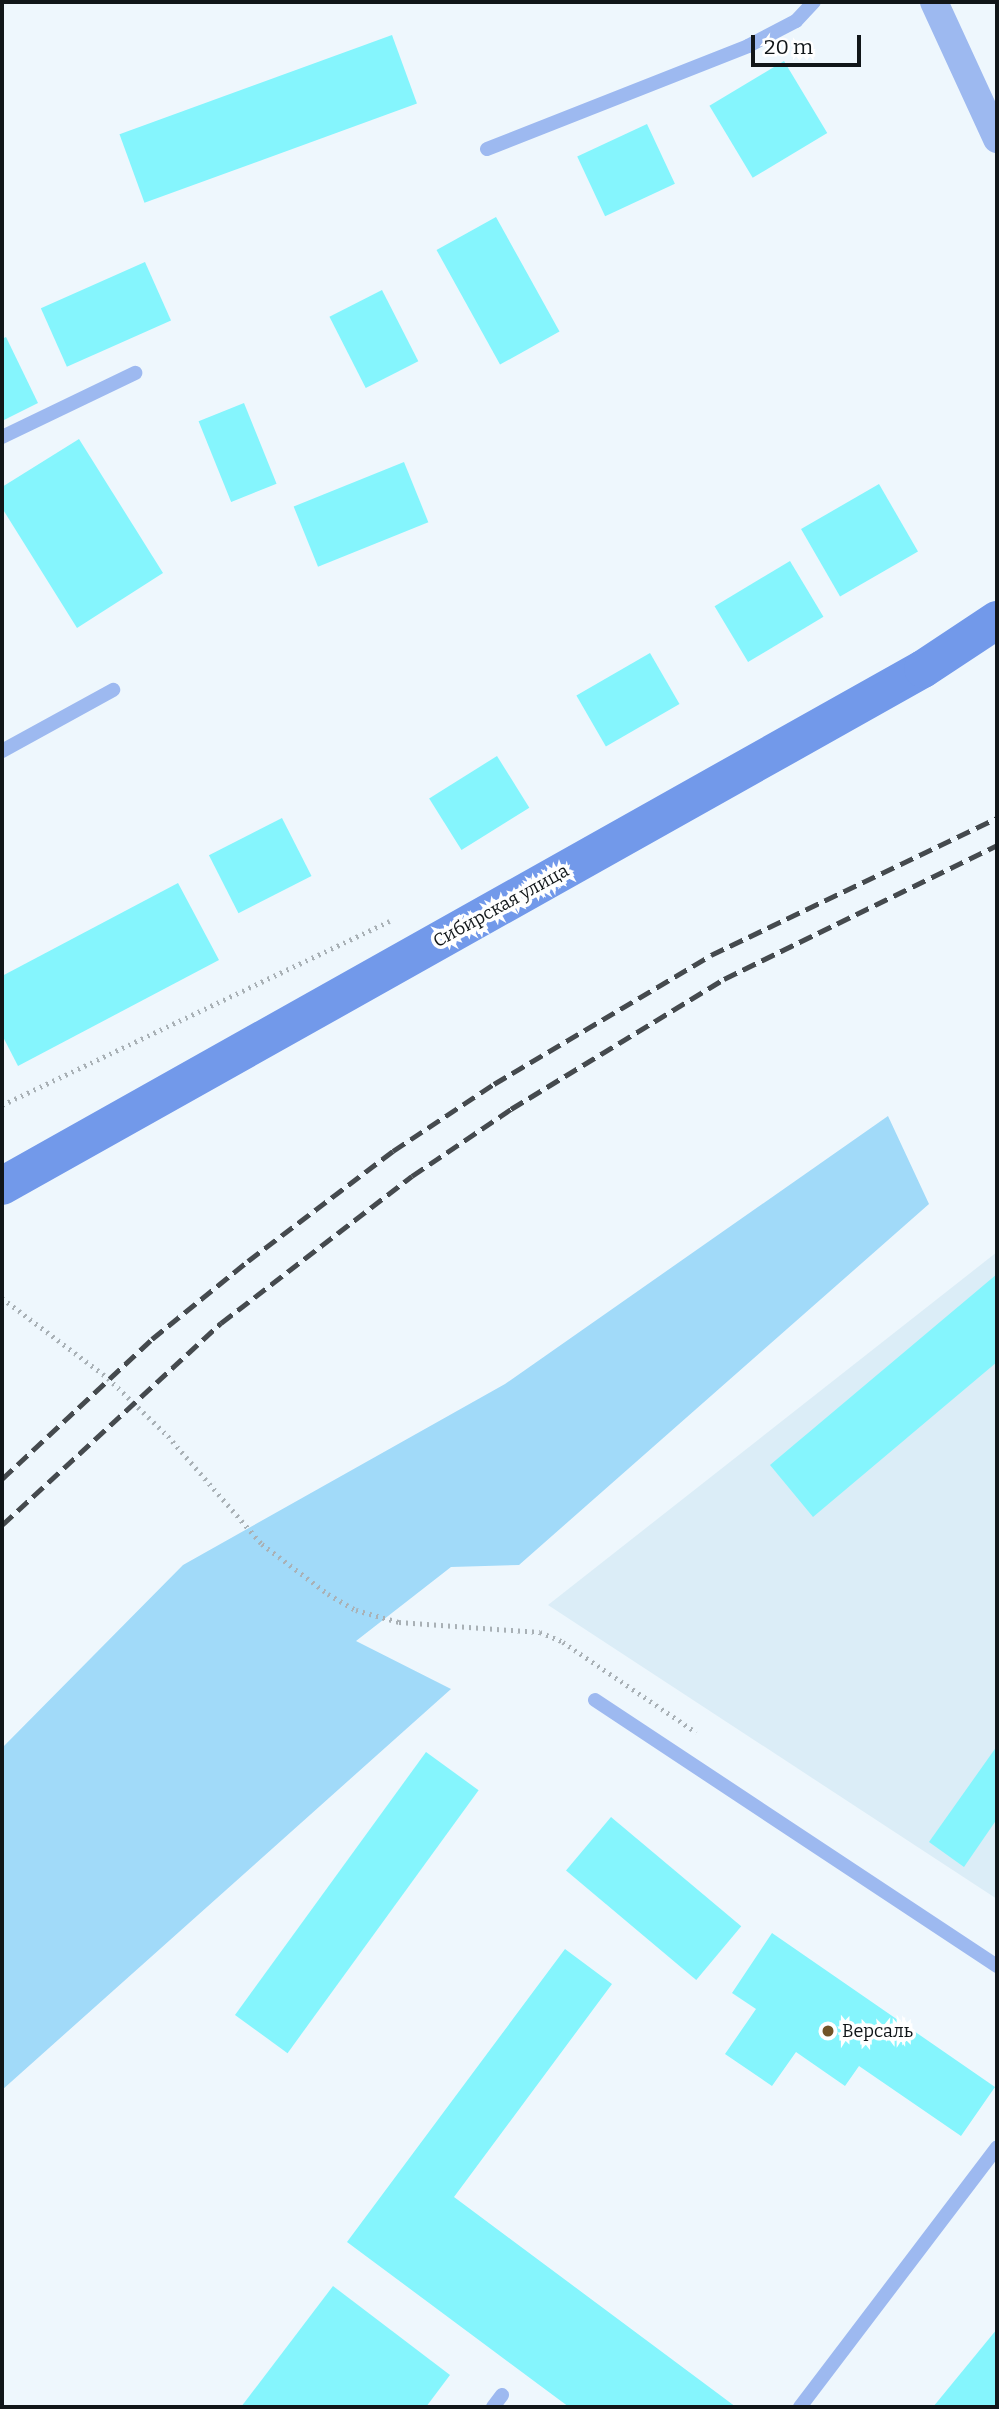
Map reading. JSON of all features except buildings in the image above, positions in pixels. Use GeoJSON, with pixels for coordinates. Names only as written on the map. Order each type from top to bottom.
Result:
{"type":"FeatureCollection","features":[{"type":"Feature","properties":{"kind":"main road","name":"Сибирская улица"},"geometry":{"type":"LineString","coordinates":[[2,1186],[923,669],[997,620]]}},
{"type":"Feature","properties":{"kind":"street"},"geometry":{"type":"LineString","coordinates":[[934,2],[997,139]]}},
{"type":"Feature","properties":{"kind":"lane"},"geometry":{"type":"LineString","coordinates":[[487,149],[748,46],[796,20],[814,2]]}},
{"type":"Feature","properties":{"kind":"lane"},"geometry":{"type":"LineString","coordinates":[[2,437],[135,373]]}},
{"type":"Feature","properties":{"kind":"lane"},"geometry":{"type":"LineString","coordinates":[[2,751],[113,690]]}},
{"type":"Feature","properties":{"kind":"lane"},"geometry":{"type":"LineString","coordinates":[[596,1700],[997,1966]]}},
{"type":"Feature","properties":{"kind":"lane"},"geometry":{"type":"LineString","coordinates":[[800,2407],[997,2147]]}},
{"type":"Feature","properties":{"kind":"lane"},"geometry":{"type":"LineString","coordinates":[[493,2407],[502,2395]]}},
{"type":"Feature","properties":{"kind":"path"},"geometry":{"type":"LineString","coordinates":[[2,1105],[399,917]]}},
{"type":"Feature","properties":{"kind":"path"},"geometry":{"type":"LineString","coordinates":[[2,1298],[108,1378],[168,1436],[262,1544],[328,1594],[356,1610],[399,1622],[540,1632],[563,1642],[700,1735]]}},
{"type":"Feature","properties":{"kind":"shaded area"},"geometry":{"type":"Polygon","coordinates":[[[888,1116],[929,1204],[519,1565],[451,1567],[356,1641],[451,1689],[2,2090],[2,1748],[183,1565],[505,1384],[888,1116]]]}},
{"type":"Feature","properties":{"kind":"shaded area"},"geometry":{"type":"Polygon","coordinates":[[[997,1252],[997,1899],[548,1605],[997,1252]]]}},
{"type":"Feature","properties":{"kind":"railway"},"geometry":{"type":"LineString","coordinates":[[2,1479],[152,1339],[248,1261],[393,1151],[494,1084],[711,955],[997,818]]}},
{"type":"Feature","properties":{"kind":"railway"},"geometry":{"type":"LineString","coordinates":[[2,1525],[221,1323],[412,1176],[511,1109],[724,979],[997,845]]}},
{"type":"Feature","properties":{"kind":"place","name":"Версаль"},"geometry":{"type":"Point","coordinates":[828,2031]}}]}
